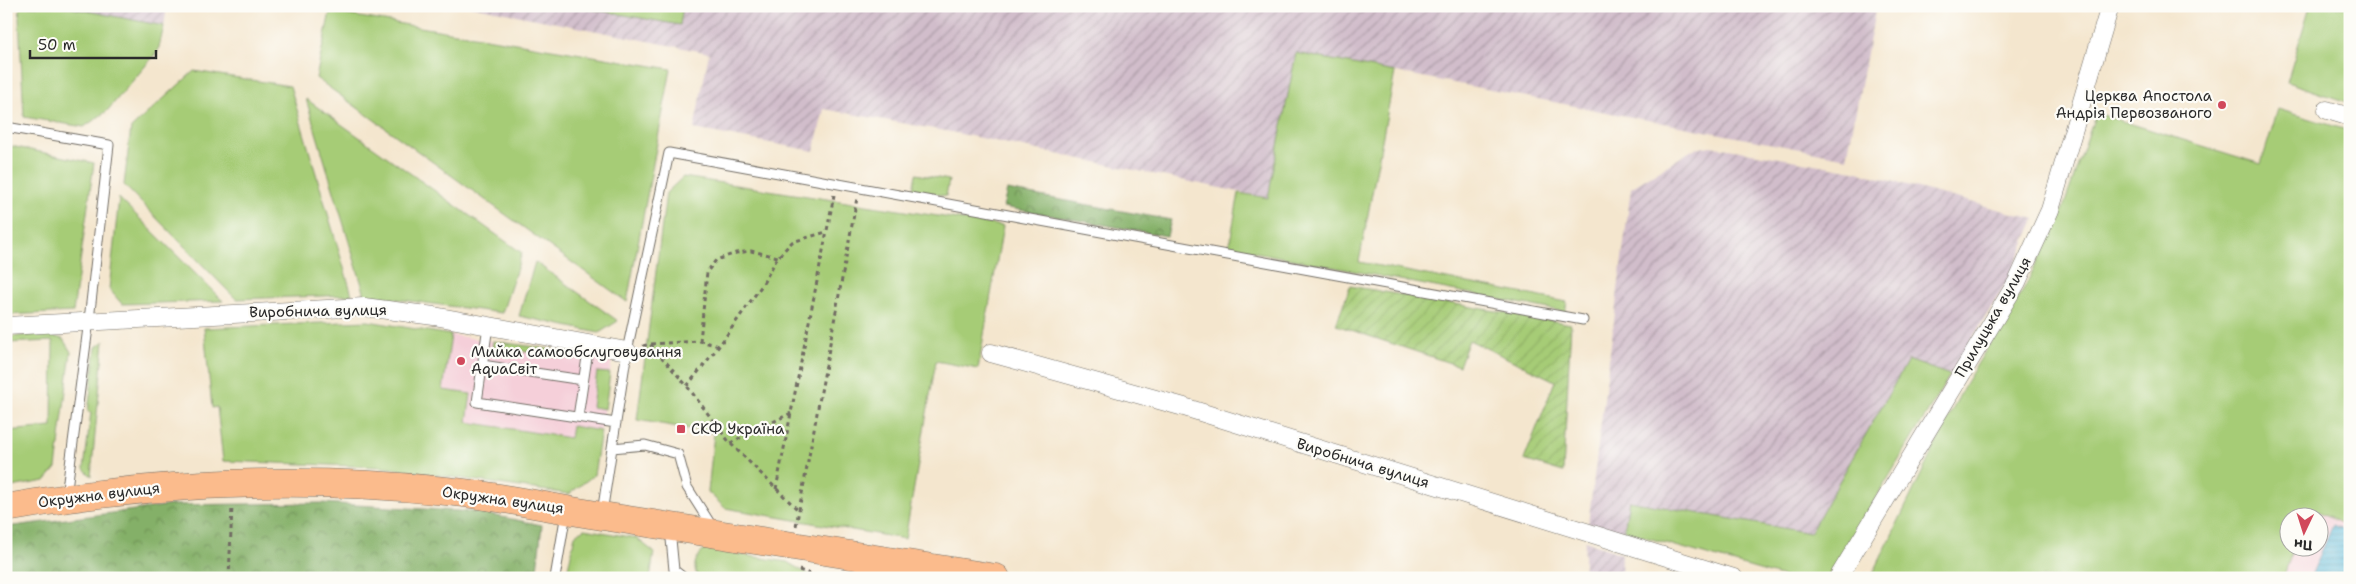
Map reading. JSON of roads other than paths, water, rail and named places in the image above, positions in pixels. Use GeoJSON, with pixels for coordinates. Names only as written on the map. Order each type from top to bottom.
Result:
{"type":"FeatureCollection","features":[{"type":"Feature","properties":{"kind":"main road","name":"Окружна вулиця"},"geometry":{"type":"LineString","coordinates":[[6,508],[66,497],[233,483],[338,485],[446,491],[996,578]]}},
{"type":"Feature","properties":{"kind":"street","name":"Прилуцька вулиця"},"geometry":{"type":"LineString","coordinates":[[1838,578],[2016,282],[2050,210],[2110,6]]}},
{"type":"Feature","properties":{"kind":"street"},"geometry":{"type":"LineString","coordinates":[[2327,110],[2350,117]]}},
{"type":"Feature","properties":{"kind":"street","name":"Виробнича вулиця"},"geometry":{"type":"LineString","coordinates":[[6,326],[89,320],[364,307],[396,310],[627,351]]}},
{"type":"Feature","properties":{"kind":"street","name":"Виробнича вулиця"},"geometry":{"type":"LineString","coordinates":[[991,353],[1184,407],[1734,578]]}},
{"type":"Feature","properties":{"kind":"lane"},"geometry":{"type":"LineString","coordinates":[[6,127],[108,145],[89,320],[66,497]]}},
{"type":"Feature","properties":{"kind":"lane"},"geometry":{"type":"LineString","coordinates":[[601,516],[627,351],[669,153],[1583,320]]}},
{"type":"Feature","properties":{"kind":"lane"},"geometry":{"type":"LineString","coordinates":[[488,326],[477,402],[616,423]]}},
{"type":"Feature","properties":{"kind":"lane"},"geometry":{"type":"LineString","coordinates":[[578,417],[589,344]]}},
{"type":"Feature","properties":{"kind":"lane"},"geometry":{"type":"LineString","coordinates":[[482,365],[583,380]]}},
{"type":"Feature","properties":{"kind":"lane"},"geometry":{"type":"LineString","coordinates":[[612,448],[645,445],[678,454],[687,488],[717,533]]}},
{"type":"Feature","properties":{"kind":"lane"},"geometry":{"type":"LineString","coordinates":[[555,578],[567,510]]}},
{"type":"Feature","properties":{"kind":"lane"},"geometry":{"type":"LineString","coordinates":[[669,526],[674,570],[684,578]]}},
{"type":"Feature","properties":{"kind":"water"},"geometry":{"type":"Polygon","coordinates":[[[2333,525],[2350,532],[2350,578],[2310,578],[2320,556],[2328,556],[2328,537],[2333,525]]]}},
{"type":"Feature","properties":{"kind":"place","name":"Церква Апостола Андрія Первозваного"},"geometry":{"type":"Point","coordinates":[2222,105]}},
{"type":"Feature","properties":{"kind":"place","name":"Мийка самообслуговування AquaСвіт"},"geometry":{"type":"Point","coordinates":[461,361]}},
{"type":"Feature","properties":{"kind":"place","name":"СКФ Україна"},"geometry":{"type":"Point","coordinates":[681,429]}}]}
